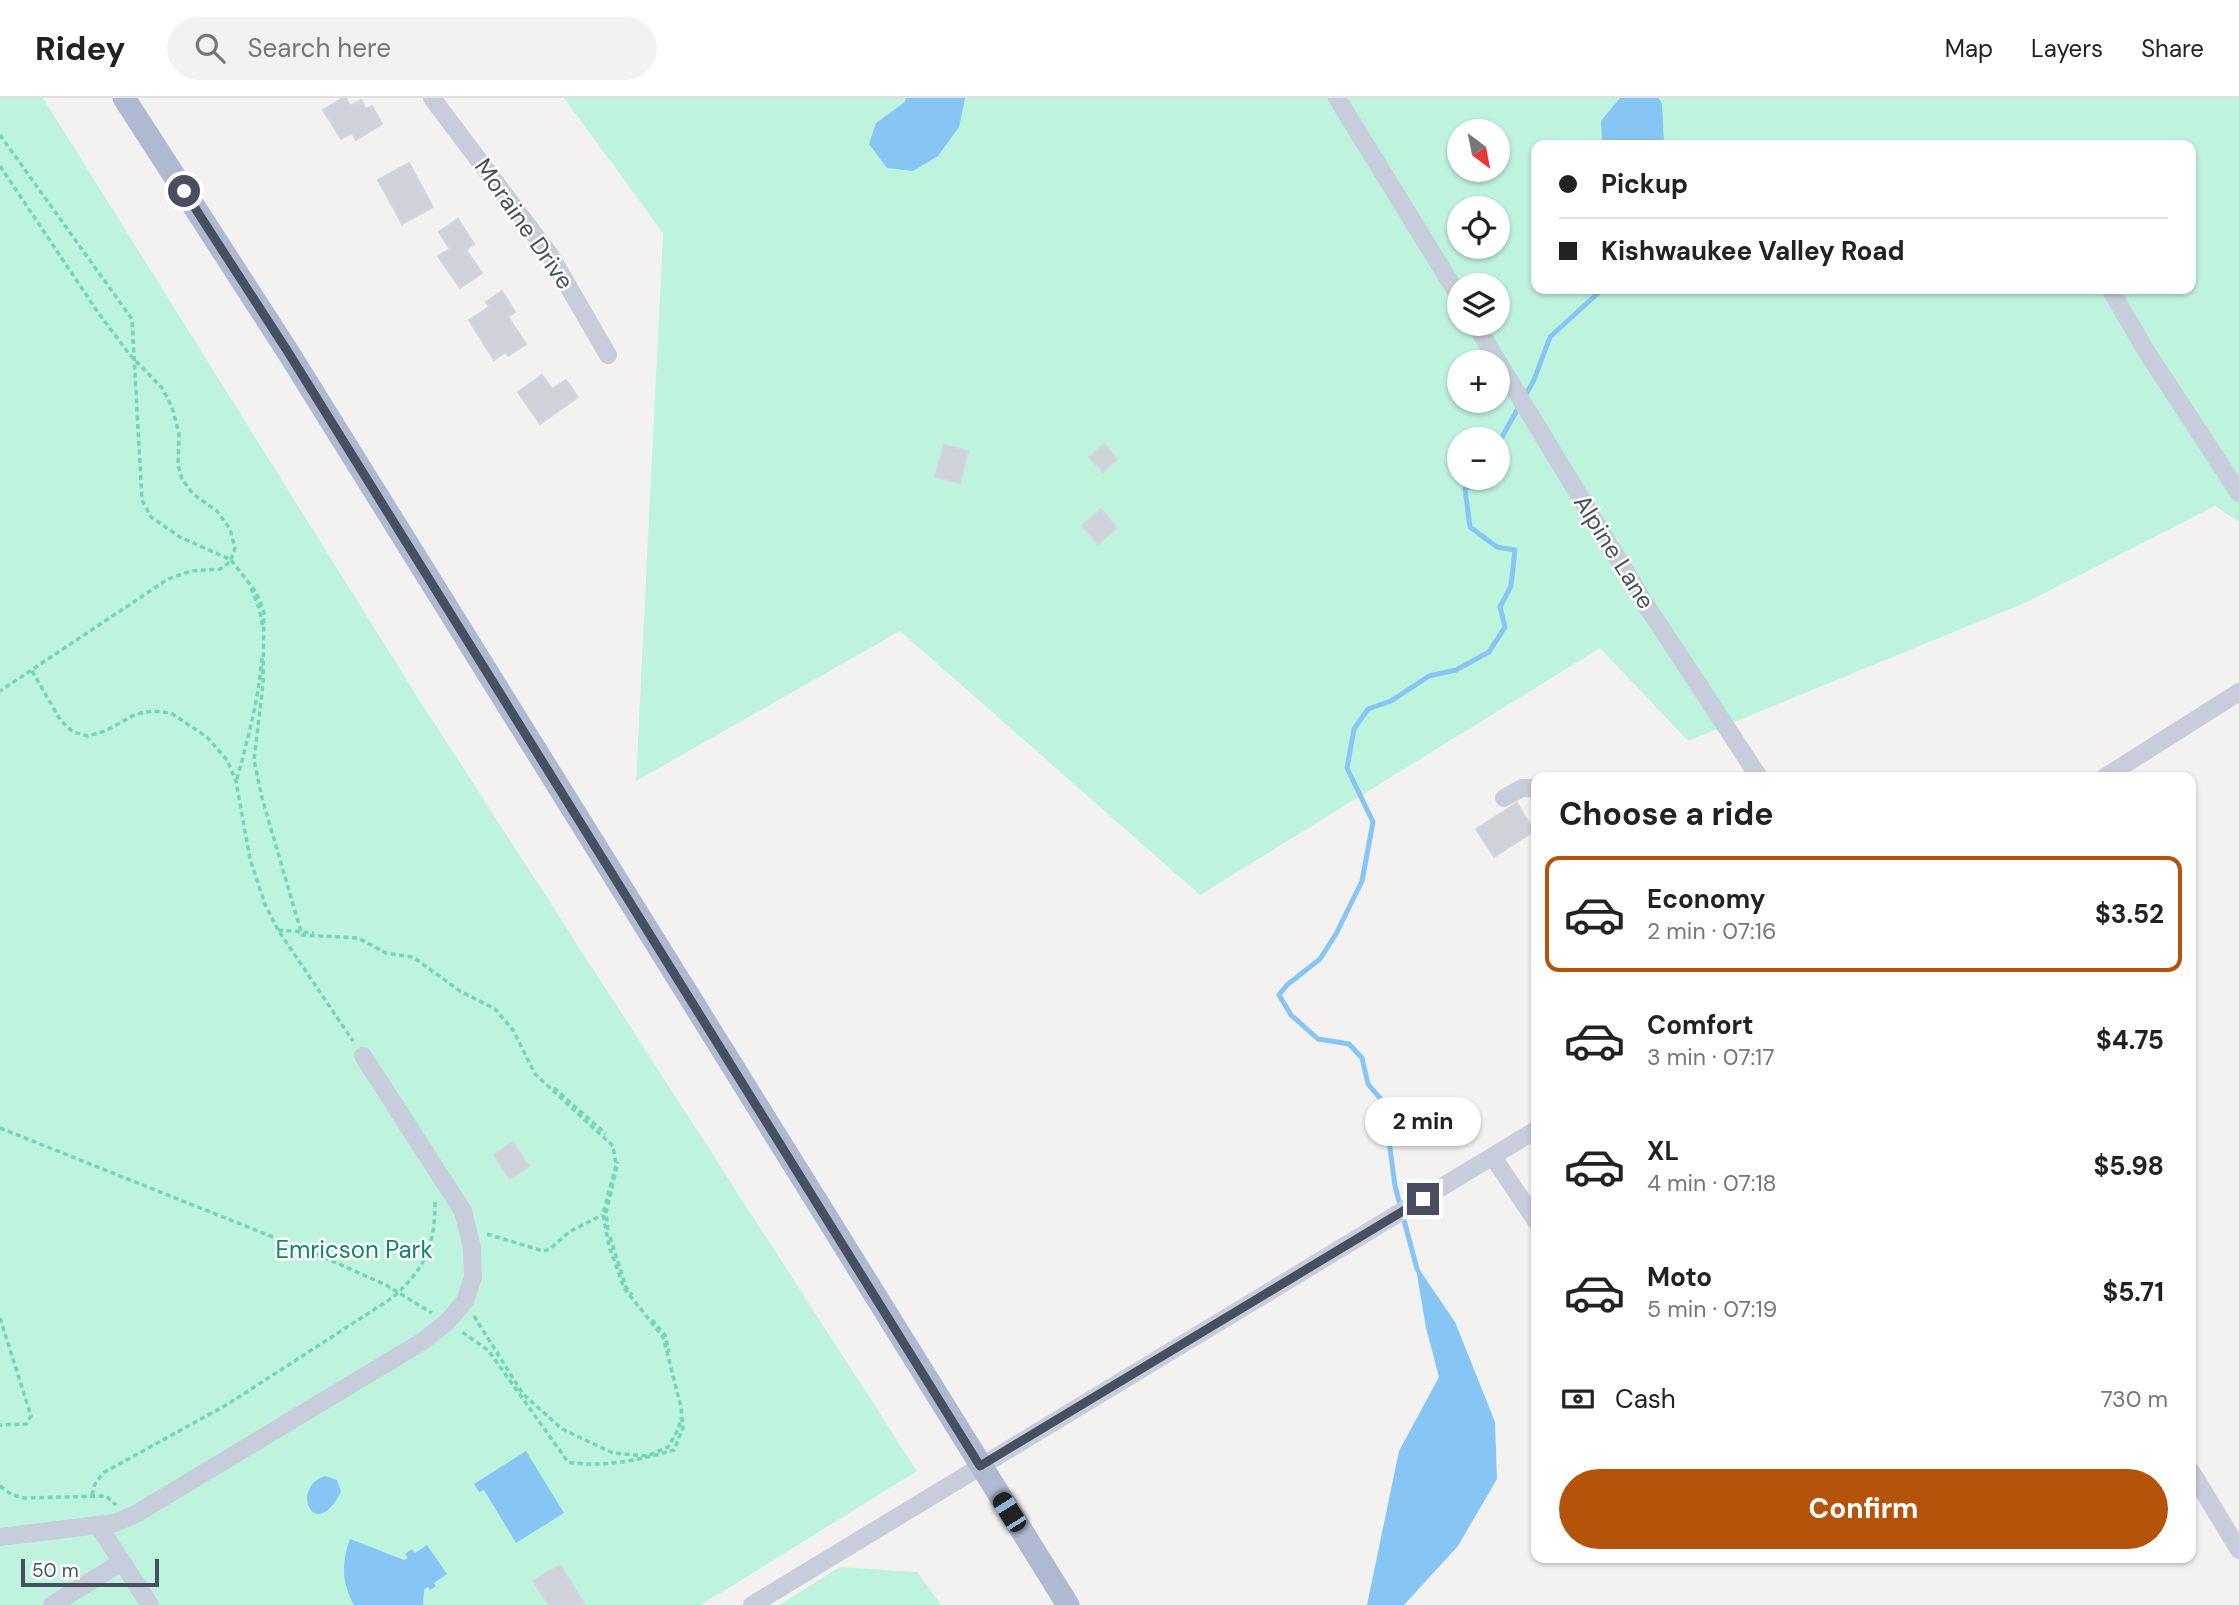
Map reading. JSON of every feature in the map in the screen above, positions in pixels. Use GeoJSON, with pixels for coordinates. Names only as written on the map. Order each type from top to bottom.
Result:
{"type":"FeatureCollection","features":[{"type":"Feature","properties":{"kind":"main road"},"geometry":{"type":"LineString","coordinates":[[124,98],[288,352],[1068,1605]]}},
{"type":"Feature","properties":{"kind":"street","name":"Moraine Drive"},"geometry":{"type":"LineString","coordinates":[[432,98],[550,255],[608,355]]}},
{"type":"Feature","properties":{"kind":"street"},"geometry":{"type":"LineString","coordinates":[[1337,98],[1447,277]]}},
{"type":"Feature","properties":{"kind":"street"},"geometry":{"type":"LineString","coordinates":[[2113,294],[2148,354],[2239,493]]}},
{"type":"Feature","properties":{"kind":"street","name":"Alpine Lane"},"geometry":{"type":"LineString","coordinates":[[1482,336],[1644,602],[1756,772]]}},
{"type":"Feature","properties":{"kind":"street"},"geometry":{"type":"LineString","coordinates":[[2113,772],[2239,692]]}},
{"type":"Feature","properties":{"kind":"street"},"geometry":{"type":"LineString","coordinates":[[1504,798],[1522,788],[1531,788]]}},
{"type":"Feature","properties":{"kind":"street"},"geometry":{"type":"LineString","coordinates":[[0,1537],[98,1525],[136,1514],[423,1341],[447,1322],[465,1301],[473,1277],[472,1248],[463,1211],[363,1056]]}},
{"type":"Feature","properties":{"kind":"street"},"geometry":{"type":"LineString","coordinates":[[752,1605],[1531,1133]]}},
{"type":"Feature","properties":{"kind":"street"},"geometry":{"type":"LineString","coordinates":[[1493,1157],[1531,1214]]}},
{"type":"Feature","properties":{"kind":"street"},"geometry":{"type":"LineString","coordinates":[[2196,1480],[2239,1550]]}},
{"type":"Feature","properties":{"kind":"street"},"geometry":{"type":"LineString","coordinates":[[98,1525],[150,1605]]}},
{"type":"Feature","properties":{"kind":"street"},"geometry":{"type":"LineString","coordinates":[[52,1605],[122,1562]]}},
{"type":"Feature","properties":{"kind":"path"},"geometry":{"type":"LineString","coordinates":[[0,135],[132,318],[142,500],[151,517],[180,537],[231,561],[256,592],[264,612],[263,684],[254,760],[261,798],[301,932]]}},
{"type":"Feature","properties":{"kind":"path"},"geometry":{"type":"LineString","coordinates":[[0,166],[97,311],[135,360],[162,388],[172,407],[179,435],[178,465],[182,479],[193,494],[217,511],[230,529],[235,548],[231,561],[220,569],[191,571],[168,579],[0,691]]}},
{"type":"Feature","properties":{"kind":"path"},"geometry":{"type":"LineString","coordinates":[[231,561],[251,587],[259,608],[263,633],[260,684],[236,781]]}},
{"type":"Feature","properties":{"kind":"path"},"geometry":{"type":"LineString","coordinates":[[32,671],[61,721],[73,732],[88,736],[105,731],[136,714],[153,711],[171,713],[207,737],[227,760],[236,781],[250,859],[265,904],[278,930],[363,1056]]}},
{"type":"Feature","properties":{"kind":"path"},"geometry":{"type":"LineString","coordinates":[[0,1128],[323,1257],[398,1293],[488,1350],[568,1462],[585,1465],[647,1458],[674,1450],[682,1428],[681,1407],[669,1345],[665,1335],[626,1287],[611,1245],[604,1214],[619,1165],[615,1145],[598,1126],[536,1072],[514,1028],[496,1008],[461,989],[413,955],[387,951],[360,936],[278,930]]}},
{"type":"Feature","properties":{"kind":"path"},"geometry":{"type":"LineString","coordinates":[[92,1495],[95,1484],[103,1473],[228,1404],[398,1293],[415,1277],[435,1232],[435,1168]]}},
{"type":"Feature","properties":{"kind":"path"},"geometry":{"type":"LineString","coordinates":[[468,1230],[543,1251],[550,1249],[569,1232],[604,1214]]}},
{"type":"Feature","properties":{"kind":"path"},"geometry":{"type":"LineString","coordinates":[[465,1301],[523,1394],[562,1429],[613,1453],[647,1456],[668,1447],[679,1428],[681,1407]]}},
{"type":"Feature","properties":{"kind":"path"},"geometry":{"type":"LineString","coordinates":[[0,1318],[30,1416],[26,1424],[0,1425]]}},
{"type":"Feature","properties":{"kind":"path"},"geometry":{"type":"LineString","coordinates":[[0,1486],[12,1495],[25,1498],[106,1496],[115,1503],[125,1518]]}},
{"type":"Feature","properties":{"kind":"green space","name":"Emricson Park"},"geometry":{"type":"Polygon","coordinates":[[[0,98],[43,98],[413,690],[917,1471],[701,1605],[0,1605],[0,98]]]}},
{"type":"Feature","properties":{"kind":"green space"},"geometry":{"type":"Polygon","coordinates":[[[564,98],[2239,98],[2239,522],[2215,506],[2027,602],[1688,741],[1600,648],[1200,895],[900,631],[636,781],[663,233],[564,98]]]}},
{"type":"Feature","properties":{"kind":"green space"},"geometry":{"type":"Polygon","coordinates":[[[840,1567],[918,1572],[941,1605],[779,1605],[840,1567]]]}},
{"type":"Feature","properties":{"kind":"water"},"geometry":{"type":"Polygon","coordinates":[[[906,98],[965,98],[959,127],[938,156],[913,171],[887,168],[869,144],[876,123],[905,102],[906,98]]]}},
{"type":"Feature","properties":{"kind":"water"},"geometry":{"type":"Polygon","coordinates":[[[1620,98],[1658,98],[1662,103],[1664,140],[1602,140],[1601,121],[1620,98]]]}},
{"type":"Feature","properties":{"kind":"water"},"geometry":{"type":"Polygon","coordinates":[[[1415,1263],[1455,1322],[1495,1422],[1497,1479],[1458,1546],[1404,1605],[1367,1605],[1399,1451],[1439,1377],[1426,1328],[1415,1263]]]}},
{"type":"Feature","properties":{"kind":"water"},"geometry":{"type":"Polygon","coordinates":[[[526,1451],[564,1513],[516,1543],[484,1490],[479,1492],[474,1484],[526,1451]]]}},
{"type":"Feature","properties":{"kind":"water"},"geometry":{"type":"Polygon","coordinates":[[[325,1476],[337,1480],[341,1492],[331,1507],[322,1513],[315,1513],[309,1508],[309,1491],[314,1482],[325,1476]]]}},
{"type":"Feature","properties":{"kind":"water"},"geometry":{"type":"Polygon","coordinates":[[[350,1539],[404,1560],[408,1558],[405,1554],[412,1549],[415,1553],[427,1545],[447,1574],[434,1583],[436,1586],[424,1590],[423,1605],[354,1605],[344,1573],[350,1539]]]}},
{"type":"Feature","properties":{"kind":"building"},"geometry":{"type":"Polygon","coordinates":[[[346,98],[350,106],[361,100],[366,109],[372,106],[382,124],[356,140],[352,133],[341,139],[323,110],[346,98]]]}},
{"type":"Feature","properties":{"kind":"building"},"geometry":{"type":"Polygon","coordinates":[[[409,163],[433,207],[402,224],[378,180],[409,163]]]}},
{"type":"Feature","properties":{"kind":"building"},"geometry":{"type":"Polygon","coordinates":[[[458,219],[474,244],[466,250],[482,273],[460,288],[438,256],[450,249],[439,232],[458,219]]]}},
{"type":"Feature","properties":{"kind":"building"},"geometry":{"type":"Polygon","coordinates":[[[502,291],[515,312],[508,317],[526,344],[508,356],[506,352],[494,360],[469,320],[489,307],[486,302],[502,291]]]}},
{"type":"Feature","properties":{"kind":"building"},"geometry":{"type":"Polygon","coordinates":[[[542,375],[552,389],[566,380],[578,397],[540,424],[518,392],[542,375]]]}},
{"type":"Feature","properties":{"kind":"building"},"geometry":{"type":"Polygon","coordinates":[[[1104,444],[1117,459],[1103,472],[1089,457],[1104,444]]]}},
{"type":"Feature","properties":{"kind":"building"},"geometry":{"type":"Polygon","coordinates":[[[944,445],[968,451],[960,483],[935,477],[944,445]]]}},
{"type":"Feature","properties":{"kind":"building"},"geometry":{"type":"Polygon","coordinates":[[[1101,509],[1117,528],[1098,544],[1082,526],[1101,509]]]}},
{"type":"Feature","properties":{"kind":"building"},"geometry":{"type":"Polygon","coordinates":[[[1517,803],[1531,826],[1531,833],[1494,857],[1476,829],[1517,803]]]}},
{"type":"Feature","properties":{"kind":"building"},"geometry":{"type":"Polygon","coordinates":[[[513,1142],[529,1166],[510,1179],[494,1155],[513,1142]]]}},
{"type":"Feature","properties":{"kind":"building"},"geometry":{"type":"Polygon","coordinates":[[[560,1565],[585,1605],[549,1605],[533,1581],[560,1565]]]}},
{"type":"Feature","properties":{"kind":"waterway"},"geometry":{"type":"LineString","coordinates":[[1508,427],[1534,380],[1550,337],[1597,294]]}},
{"type":"Feature","properties":{"kind":"waterway"},"geometry":{"type":"LineString","coordinates":[[1417,1269],[1395,1186],[1384,1103],[1368,1084],[1362,1058],[1349,1044],[1318,1039],[1291,1015],[1279,995],[1287,985],[1320,959],[1336,934],[1362,881],[1373,822],[1347,768],[1354,729],[1368,709],[1391,701],[1429,676],[1456,670],[1489,652],[1505,627],[1500,607],[1511,586],[1515,550],[1497,547],[1470,527],[1465,490]]}},
{"type":"Feature","properties":{"kind":"route"},"geometry":{"type":"LineString","coordinates":[[184,191],[288,352],[980,1466],[1423,1199]]}}]}
